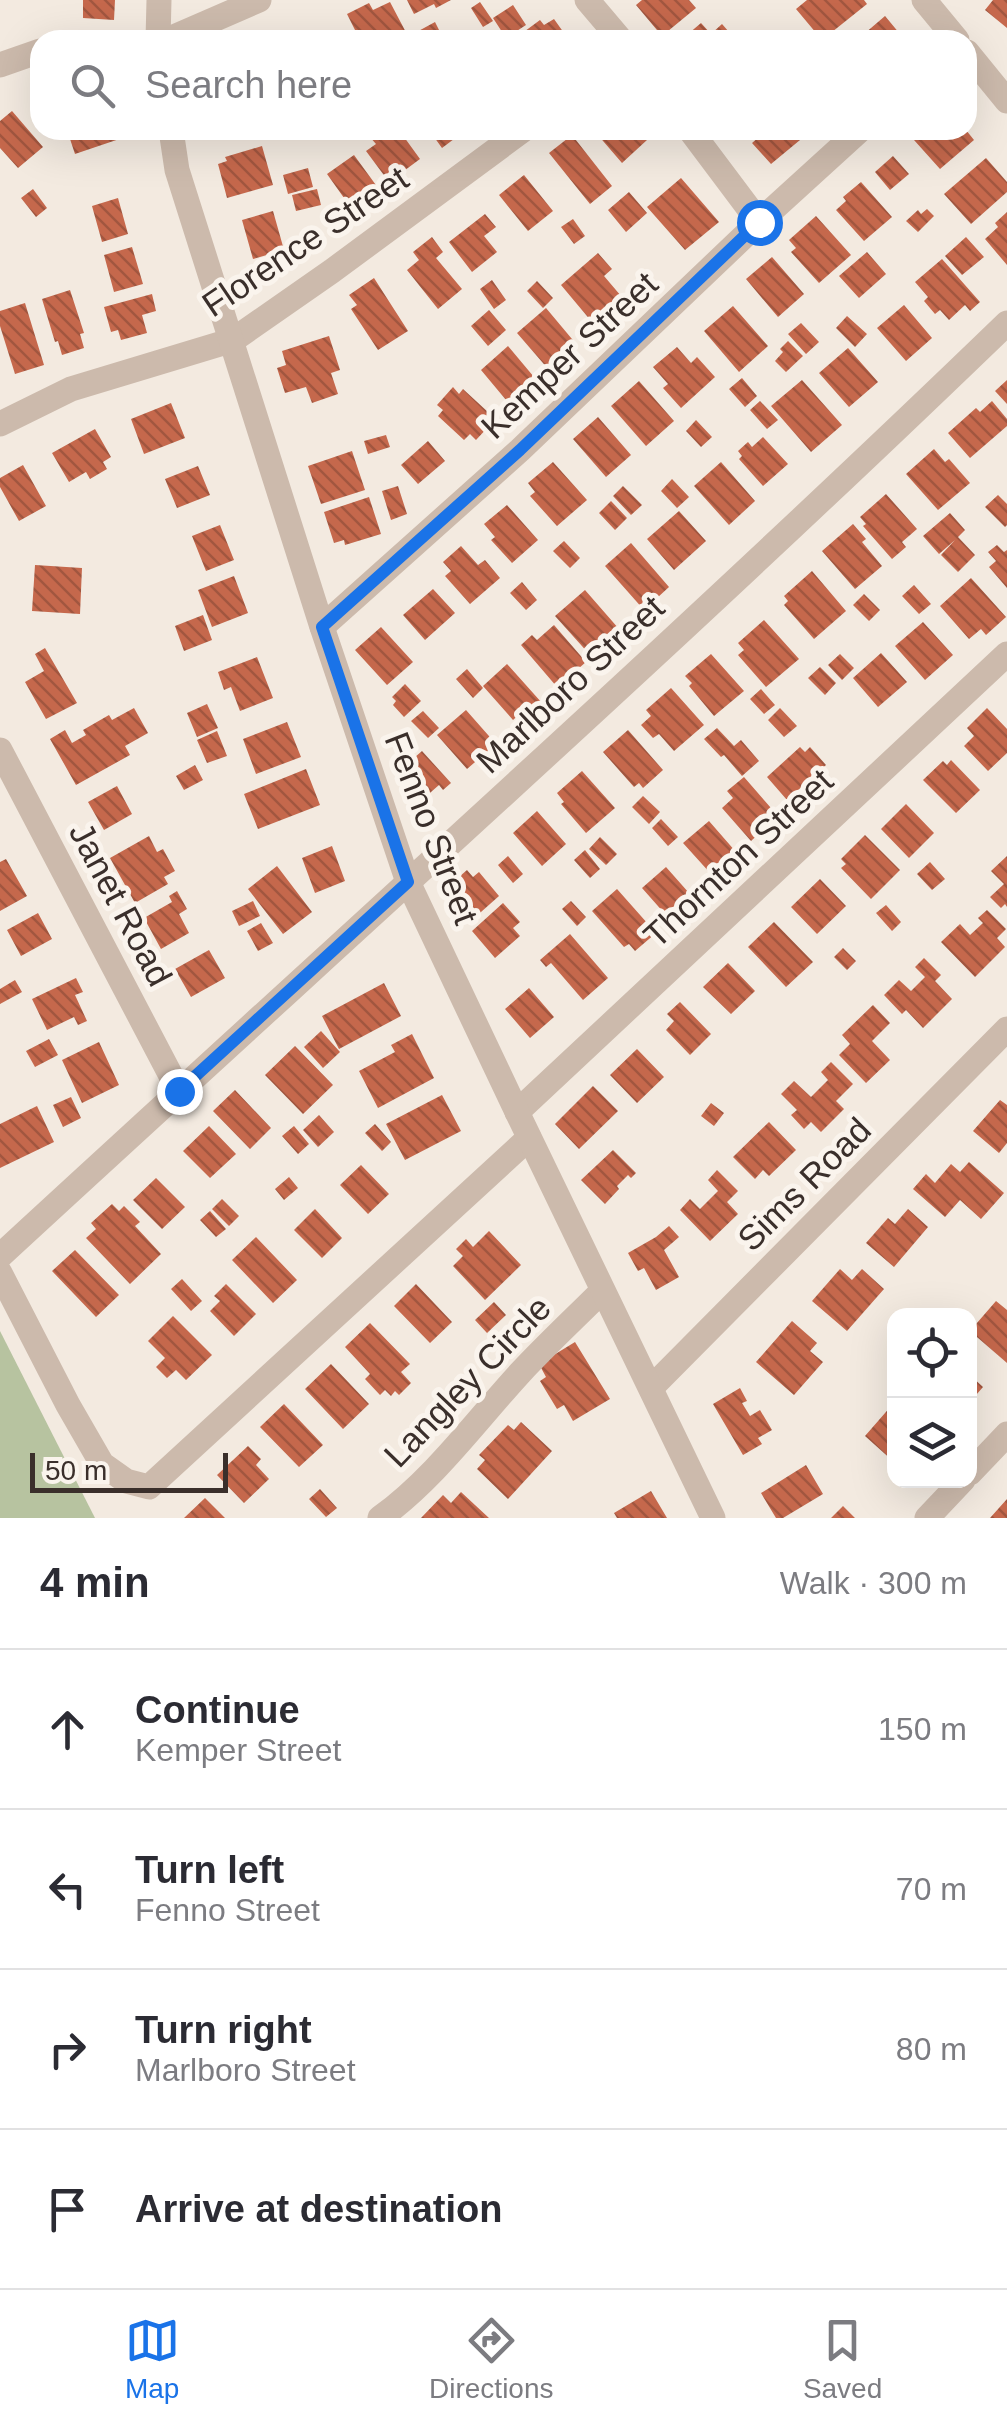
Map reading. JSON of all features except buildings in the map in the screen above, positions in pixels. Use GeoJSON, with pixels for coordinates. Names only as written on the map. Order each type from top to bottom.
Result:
{"type":"FeatureCollection","features":[{"type":"Feature","properties":{"kind":"street"},"geometry":{"type":"LineString","coordinates":[[158,30],[159,0]]}},
{"type":"Feature","properties":{"kind":"street"},"geometry":{"type":"LineString","coordinates":[[189,30],[259,0]]}},
{"type":"Feature","properties":{"kind":"street"},"geometry":{"type":"LineString","coordinates":[[587,0],[612,30]]}},
{"type":"Feature","properties":{"kind":"street"},"geometry":{"type":"LineString","coordinates":[[930,2],[950,30]]}},
{"type":"Feature","properties":{"kind":"street"},"geometry":{"type":"LineString","coordinates":[[0,65],[30,54]]}},
{"type":"Feature","properties":{"kind":"street"},"geometry":{"type":"LineString","coordinates":[[977,64],[1007,102]]}},
{"type":"Feature","properties":{"kind":"street","name":"Fenno Street"},"geometry":{"type":"LineString","coordinates":[[172,140],[177,170],[322,627],[408,882],[713,1518]]}},
{"type":"Feature","properties":{"kind":"street","name":"Florence Street"},"geometry":{"type":"LineString","coordinates":[[0,424],[70,389],[233,340],[509,140]]}},
{"type":"Feature","properties":{"kind":"street"},"geometry":{"type":"LineString","coordinates":[[698,140],[759,222]]}},
{"type":"Feature","properties":{"kind":"street","name":"Kemper Street"},"geometry":{"type":"LineString","coordinates":[[322,627],[520,450],[849,140]]}},
{"type":"Feature","properties":{"kind":"street","name":"Marlboro Street"},"geometry":{"type":"LineString","coordinates":[[0,1256],[1007,323]]}},
{"type":"Feature","properties":{"kind":"street","name":"Thornton Street"},"geometry":{"type":"LineString","coordinates":[[516,1112],[1007,654]]}},
{"type":"Feature","properties":{"kind":"street","name":"Janet Road"},"geometry":{"type":"LineString","coordinates":[[0,750],[179,1091]]}},
{"type":"Feature","properties":{"kind":"street","name":"Sims Road"},"geometry":{"type":"LineString","coordinates":[[651,1388],[1007,1029]]}},
{"type":"Feature","properties":{"kind":"street"},"geometry":{"type":"LineString","coordinates":[[0,1273],[102,1464],[126,1481],[149,1487],[529,1138]]}},
{"type":"Feature","properties":{"kind":"street","name":"Langley Circle"},"geometry":{"type":"LineString","coordinates":[[380,1518],[442,1460],[523,1370],[602,1291]]}},
{"type":"Feature","properties":{"kind":"street"},"geometry":{"type":"LineString","coordinates":[[977,1466],[1007,1434]]}},
{"type":"Feature","properties":{"kind":"street"},"geometry":{"type":"LineString","coordinates":[[927,1518],[955,1488]]}},
{"type":"Feature","properties":{"kind":"green space"},"geometry":{"type":"Polygon","coordinates":[[[0,1331],[95,1518],[0,1518],[0,1331]]]}},
{"type":"Feature","properties":{"kind":"route"},"geometry":{"type":"LineString","coordinates":[[179,1091],[408,882],[322,627],[520,450],[759,222]]}}]}
